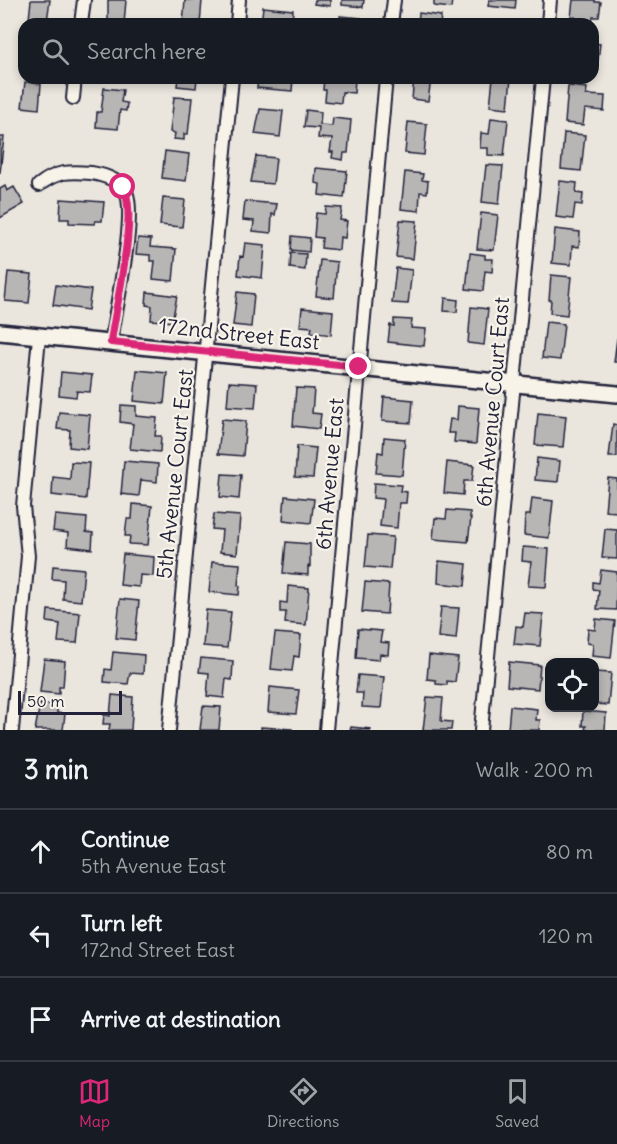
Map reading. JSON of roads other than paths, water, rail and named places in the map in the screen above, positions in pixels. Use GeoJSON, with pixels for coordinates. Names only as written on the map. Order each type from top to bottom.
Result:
{"type":"FeatureCollection","features":[{"type":"Feature","properties":{"kind":"street"},"geometry":{"type":"LineString","coordinates":[[82,18],[84,0]]}},
{"type":"Feature","properties":{"kind":"street"},"geometry":{"type":"LineString","coordinates":[[238,18],[239,0]]}},
{"type":"Feature","properties":{"kind":"street"},"geometry":{"type":"LineString","coordinates":[[392,18],[393,0]]}},
{"type":"Feature","properties":{"kind":"street"},"geometry":{"type":"LineString","coordinates":[[548,18],[550,0]]}},
{"type":"Feature","properties":{"kind":"street"},"geometry":{"type":"LineString","coordinates":[[73,98],[74,84]]}},
{"type":"Feature","properties":{"kind":"street","name":"5th Avenue Court East"},"geometry":{"type":"LineString","coordinates":[[169,730],[231,84]]}},
{"type":"Feature","properties":{"kind":"street","name":"6th Avenue East"},"geometry":{"type":"LineString","coordinates":[[326,730],[385,84]]}},
{"type":"Feature","properties":{"kind":"street","name":"6th Avenue Court East"},"geometry":{"type":"LineString","coordinates":[[481,730],[542,84]]}},
{"type":"Feature","properties":{"kind":"street"},"geometry":{"type":"LineString","coordinates":[[39,185],[60,172],[90,173],[106,176],[119,183],[126,192],[129,214],[119,302],[111,342]]}},
{"type":"Feature","properties":{"kind":"street","name":"172nd Street East"},"geometry":{"type":"LineString","coordinates":[[0,332],[617,394]]}},
{"type":"Feature","properties":{"kind":"street"},"geometry":{"type":"LineString","coordinates":[[12,730],[28,556],[22,506],[39,337]]}}]}
